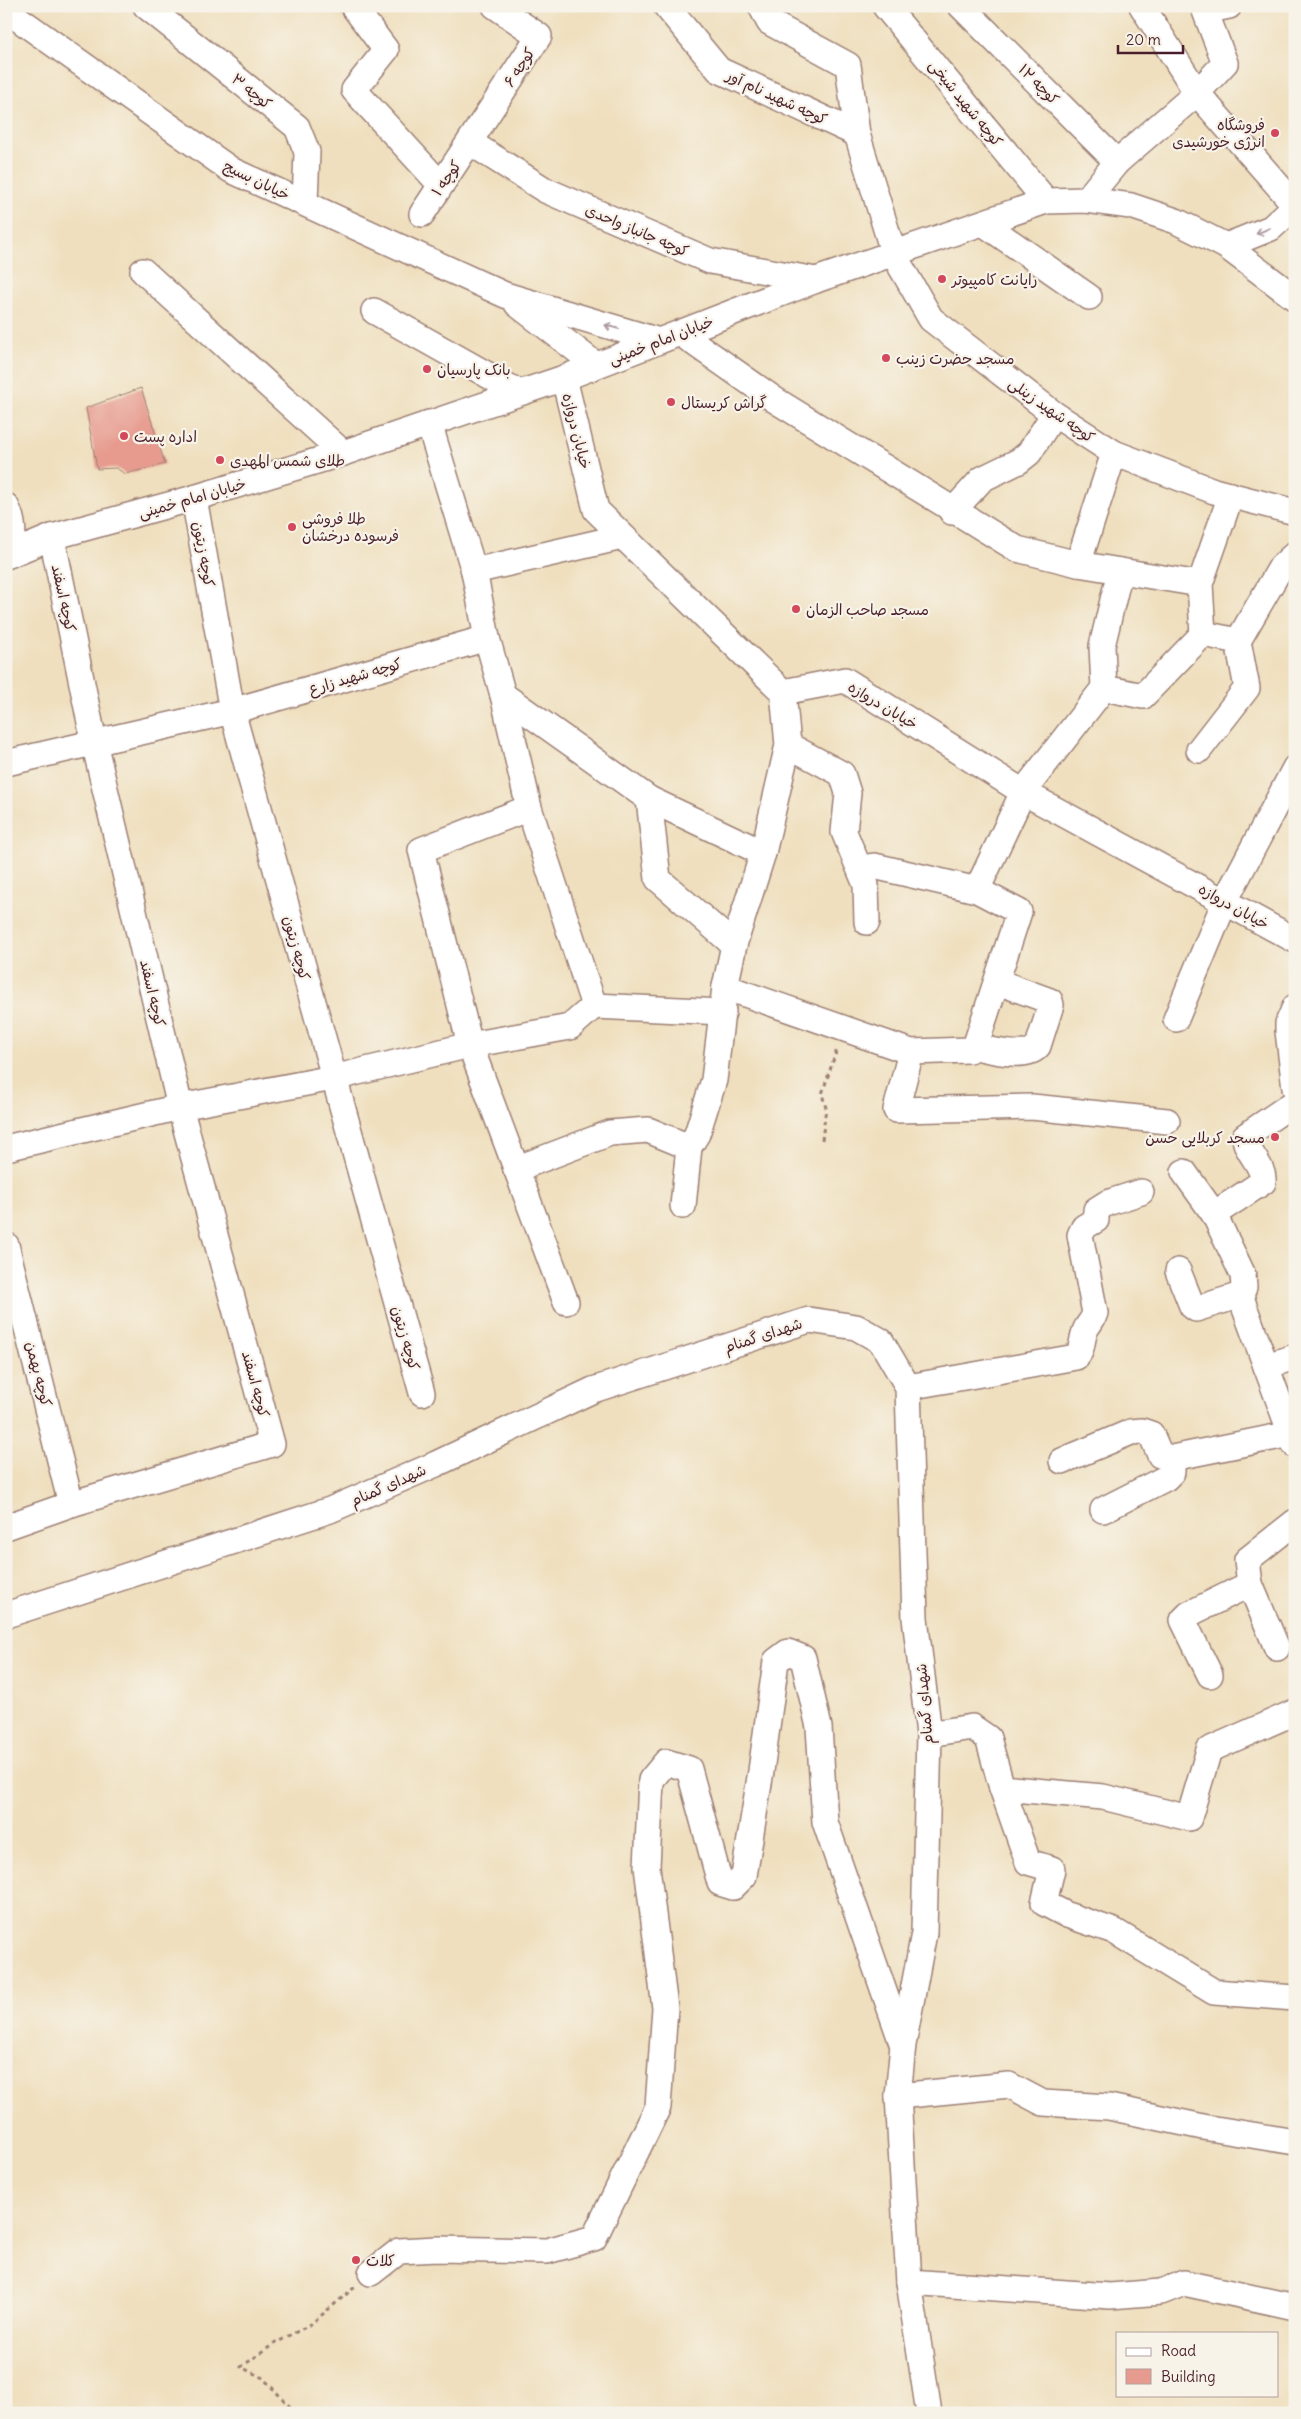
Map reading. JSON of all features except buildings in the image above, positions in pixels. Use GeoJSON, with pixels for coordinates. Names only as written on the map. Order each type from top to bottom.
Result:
{"type":"FeatureCollection","features":[{"type":"Feature","properties":{"kind":"street","name":"کوچه ۳"},"geometry":{"type":"LineString","coordinates":[[146,6],[297,127],[307,152],[305,202]]}},
{"type":"Feature","properties":{"kind":"street"},"geometry":{"type":"LineString","coordinates":[[353,6],[386,50],[354,90],[440,184]]}},
{"type":"Feature","properties":{"kind":"street","name":"کوچه ۶"},"geometry":{"type":"LineString","coordinates":[[470,143],[540,36],[495,6]]}},
{"type":"Feature","properties":{"kind":"street","name":"کوچه شهید نام آور"},"geometry":{"type":"LineString","coordinates":[[666,6],[719,70],[857,134]]}},
{"type":"Feature","properties":{"kind":"street"},"geometry":{"type":"LineString","coordinates":[[761,6],[769,22],[848,65],[857,134],[894,255]]}},
{"type":"Feature","properties":{"kind":"street","name":"کوچه شهید شیخی"},"geometry":{"type":"LineString","coordinates":[[884,6],[1046,201]]}},
{"type":"Feature","properties":{"kind":"street","name":"کوچه ۱۲"},"geometry":{"type":"LineString","coordinates":[[961,6],[1117,162]]}},
{"type":"Feature","properties":{"kind":"street"},"geometry":{"type":"LineString","coordinates":[[1142,6],[1197,93],[1295,205],[1271,228],[1226,246]]}},
{"type":"Feature","properties":{"kind":"street"},"geometry":{"type":"LineString","coordinates":[[1086,200],[1117,162],[1197,93],[1225,63],[1205,12],[1229,6]]}},
{"type":"Feature","properties":{"kind":"street","name":"خیابان بسیج"},"geometry":{"type":"LineString","coordinates":[[12,13],[231,170],[305,202],[505,295],[669,337],[775,400],[952,512],[1017,549],[1078,564],[1200,584]]}},
{"type":"Feature","properties":{"kind":"street","name":"کوچه ۱"},"geometry":{"type":"LineString","coordinates":[[422,214],[440,184],[470,143]]}},
{"type":"Feature","properties":{"kind":"street","name":"کوچه جانباز واحدی"},"geometry":{"type":"LineString","coordinates":[[470,143],[545,190],[710,261],[816,280]]}},
{"type":"Feature","properties":{"kind":"street","name":"خیابان امام خمینی"},"geometry":{"type":"LineString","coordinates":[[8,555],[52,537],[194,498],[343,453],[518,392],[564,378],[816,280],[894,255],[1046,201],[1086,200],[1131,206],[1176,221],[1226,246],[1295,298]]}},
{"type":"Feature","properties":{"kind":"street"},"geometry":{"type":"LineString","coordinates":[[983,223],[1089,297]]}},
{"type":"Feature","properties":{"kind":"street","name":"کوچه شهید زینلی"},"geometry":{"type":"LineString","coordinates":[[894,255],[931,319],[1054,414],[1114,453],[1214,491],[1295,512]]}},
{"type":"Feature","properties":{"kind":"street"},"geometry":{"type":"LineString","coordinates":[[143,271],[343,453]]}},
{"type":"Feature","properties":{"kind":"street","name":"خیابان بسیج"},"geometry":{"type":"LineString","coordinates":[[505,295],[596,365]]}},
{"type":"Feature","properties":{"kind":"street"},"geometry":{"type":"LineString","coordinates":[[374,311],[518,392]]}},
{"type":"Feature","properties":{"kind":"street","name":"خیابان دروازه"},"geometry":{"type":"LineString","coordinates":[[564,378],[596,510],[783,692],[845,680],[1024,792],[1295,940]]}},
{"type":"Feature","properties":{"kind":"street"},"geometry":{"type":"LineString","coordinates":[[952,512],[982,479],[1019,461],[1029,453],[1054,414]]}},
{"type":"Feature","properties":{"kind":"street"},"geometry":{"type":"LineString","coordinates":[[430,423],[474,571],[487,638],[503,695],[529,808],[594,1006]]}},
{"type":"Feature","properties":{"kind":"street"},"geometry":{"type":"LineString","coordinates":[[1078,564],[1114,453]]}},
{"type":"Feature","properties":{"kind":"street"},"geometry":{"type":"LineString","coordinates":[[1104,688],[1143,696],[1203,634],[1200,584],[1231,495]]}},
{"type":"Feature","properties":{"kind":"street","name":"کوچه زیتون"},"geometry":{"type":"LineString","coordinates":[[194,498],[232,711],[422,1393]]}},
{"type":"Feature","properties":{"kind":"street"},"geometry":{"type":"LineString","coordinates":[[6,506],[12,517],[14,537],[8,555]]}},
{"type":"Feature","properties":{"kind":"street","name":"کوچه اسفند"},"geometry":{"type":"LineString","coordinates":[[52,537],[94,742],[180,1107],[272,1444],[71,1504]]}},
{"type":"Feature","properties":{"kind":"street"},"geometry":{"type":"LineString","coordinates":[[474,571],[622,537]]}},
{"type":"Feature","properties":{"kind":"street"},"geometry":{"type":"LineString","coordinates":[[1199,750],[1247,688],[1238,640],[1281,567],[1295,554]]}},
{"type":"Feature","properties":{"kind":"street"},"geometry":{"type":"LineString","coordinates":[[977,890],[1024,792],[1104,688],[1102,646],[1120,571]]}},
{"type":"Feature","properties":{"kind":"street"},"geometry":{"type":"LineString","coordinates":[[1203,634],[1238,640]]}},
{"type":"Feature","properties":{"kind":"street","name":"کوچه شهید زارع"},"geometry":{"type":"LineString","coordinates":[[6,763],[232,711],[487,638]]}},
{"type":"Feature","properties":{"kind":"street"},"geometry":{"type":"LineString","coordinates":[[683,1206],[689,1146],[697,1134],[714,1080],[725,987],[734,944],[763,853],[788,745],[783,692]]}},
{"type":"Feature","properties":{"kind":"street"},"geometry":{"type":"LineString","coordinates":[[503,695],[649,799],[763,853]]}},
{"type":"Feature","properties":{"kind":"street"},"geometry":{"type":"LineString","coordinates":[[788,745],[842,774],[848,794],[844,832],[866,885],[867,922]]}},
{"type":"Feature","properties":{"kind":"street"},"geometry":{"type":"LineString","coordinates":[[1176,1019],[1225,901],[1295,768]]}},
{"type":"Feature","properties":{"kind":"street"},"geometry":{"type":"LineString","coordinates":[[649,799],[658,879],[734,944]]}},
{"type":"Feature","properties":{"kind":"street"},"geometry":{"type":"LineString","coordinates":[[529,808],[421,850],[470,1045],[566,1302]]}},
{"type":"Feature","properties":{"kind":"street"},"geometry":{"type":"LineString","coordinates":[[861,872],[867,867],[874,866],[977,890],[1019,912],[998,982],[975,1048]]}},
{"type":"Feature","properties":{"kind":"street"},"geometry":{"type":"LineString","coordinates":[[725,987],[911,1052],[969,1050],[975,1048],[1025,1054],[1034,1052],[1038,1046],[1051,1005],[1050,1001],[998,982]]}},
{"type":"Feature","properties":{"kind":"street"},"geometry":{"type":"LineString","coordinates":[[6,1148],[180,1107],[333,1078],[470,1045],[570,1027],[594,1006],[723,1012]]}},
{"type":"Feature","properties":{"kind":"street"},"geometry":{"type":"LineString","coordinates":[[1295,1007],[1288,1023],[1295,1088]]}},
{"type":"Feature","properties":{"kind":"street"},"geometry":{"type":"LineString","coordinates":[[911,1052],[896,1110],[1032,1107],[1167,1121]]}},
{"type":"Feature","properties":{"kind":"street"},"geometry":{"type":"LineString","coordinates":[[1214,1214],[1263,1182],[1264,1175],[1248,1150],[1245,1136],[1295,1102]]}},
{"type":"Feature","properties":{"kind":"street"},"geometry":{"type":"LineString","coordinates":[[516,1169],[610,1133],[648,1130],[689,1146]]}},
{"type":"Feature","properties":{"kind":"street"},"geometry":{"type":"LineString","coordinates":[[1062,1461],[1131,1432],[1142,1431],[1151,1434],[1160,1455],[1172,1458],[1293,1440],[1241,1295],[1244,1287],[1243,1275],[1214,1214],[1184,1172]]}},
{"type":"Feature","properties":{"kind":"street"},"geometry":{"type":"LineString","coordinates":[[908,1387],[1076,1357],[1080,1353],[1086,1327],[1093,1321],[1095,1313],[1080,1235],[1084,1227],[1096,1220],[1096,1210],[1107,1203],[1141,1192]]}},
{"type":"Feature","properties":{"kind":"street","name":"کوچه بهمن"},"geometry":{"type":"LineString","coordinates":[[6,1245],[71,1504]]}},
{"type":"Feature","properties":{"kind":"street"},"geometry":{"type":"LineString","coordinates":[[1178,1271],[1192,1306],[1196,1309],[1241,1295]]}},
{"type":"Feature","properties":{"kind":"street","name":"شهدای گمنام"},"geometry":{"type":"LineString","coordinates":[[6,1615],[330,1510],[436,1464],[593,1390],[808,1320],[856,1327],[881,1341],[908,1387],[915,1618],[929,1734],[924,1932],[903,2045],[898,2096],[909,2282],[929,2413]]}},
{"type":"Feature","properties":{"kind":"street"},"geometry":{"type":"LineString","coordinates":[[1266,1366],[1295,1357]]}},
{"type":"Feature","properties":{"kind":"street"},"geometry":{"type":"LineString","coordinates":[[1103,1510],[1166,1478],[1172,1472],[1172,1458]]}},
{"type":"Feature","properties":{"kind":"street"},"geometry":{"type":"LineString","coordinates":[[6,1527],[71,1504]]}},
{"type":"Feature","properties":{"kind":"street"},"geometry":{"type":"LineString","coordinates":[[1277,1648],[1250,1584],[1247,1560],[1295,1522]]}},
{"type":"Feature","properties":{"kind":"street"},"geometry":{"type":"LineString","coordinates":[[1210,1676],[1183,1620],[1188,1614],[1250,1584]]}},
{"type":"Feature","properties":{"kind":"street"},"geometry":{"type":"LineString","coordinates":[[371,2273],[399,2252],[437,2249],[547,2251],[594,2238],[658,2107],[665,2008],[647,1867],[651,1780],[666,1762],[689,1769],[720,1884],[733,1887],[744,1876],[776,1661],[788,1652],[803,1658],[818,1728],[825,1822],[903,2045]]}},
{"type":"Feature","properties":{"kind":"street"},"geometry":{"type":"LineString","coordinates":[[1002,1788],[1102,1797],[1189,1818],[1208,1750],[1295,1712]]}},
{"type":"Feature","properties":{"kind":"street"},"geometry":{"type":"LineString","coordinates":[[929,1734],[972,1727],[988,1738],[1002,1788],[1028,1862],[1052,1869],[1044,1903],[1067,1915],[1114,1931],[1214,1992],[1295,1998]]}},
{"type":"Feature","properties":{"kind":"street"},"geometry":{"type":"LineString","coordinates":[[898,2096],[1009,2085],[1044,2103],[1109,2107],[1203,2127],[1295,2142]]}},
{"type":"Feature","properties":{"kind":"street"},"geometry":{"type":"LineString","coordinates":[[909,2282],[1110,2296],[1161,2292],[1184,2283],[1295,2307]]}},
{"type":"Feature","properties":{"kind":"path"},"geometry":{"type":"LineString","coordinates":[[822,1140],[826,1108],[822,1094],[844,1028]]}},
{"type":"Feature","properties":{"kind":"path"},"geometry":{"type":"LineString","coordinates":[[296,2413],[263,2378],[241,2367],[274,2344],[311,2324],[371,2273]]}},
{"type":"Feature","properties":{"kind":"place","name":"فروشگاه انرژی خورشیدی"},"geometry":{"type":"Point","coordinates":[1275,133]}},
{"type":"Feature","properties":{"kind":"place","name":"رایانت کامپیوتر"},"geometry":{"type":"Point","coordinates":[942,279]}},
{"type":"Feature","properties":{"kind":"place","name":"مسجد حضرت زینب"},"geometry":{"type":"Point","coordinates":[886,358]}},
{"type":"Feature","properties":{"kind":"place","name":"بانک پارسیان"},"geometry":{"type":"Point","coordinates":[427,369]}},
{"type":"Feature","properties":{"kind":"place","name":"گراش کریستال"},"geometry":{"type":"Point","coordinates":[671,402]}},
{"type":"Feature","properties":{"kind":"place","name":"اداره پست"},"geometry":{"type":"Point","coordinates":[124,436]}},
{"type":"Feature","properties":{"kind":"place","name":"طلای شمس المهدی"},"geometry":{"type":"Point","coordinates":[220,460]}},
{"type":"Feature","properties":{"kind":"place","name":"طلا فروشی فرسوده درخشان"},"geometry":{"type":"Point","coordinates":[292,527]}},
{"type":"Feature","properties":{"kind":"place","name":"مسجد صاحب الزمان"},"geometry":{"type":"Point","coordinates":[796,609]}},
{"type":"Feature","properties":{"kind":"place","name":"مسجد کربلایی حسن"},"geometry":{"type":"Point","coordinates":[1275,1137]}},
{"type":"Feature","properties":{"kind":"place","name":"کلات"},"geometry":{"type":"Point","coordinates":[356,2260]}}]}
